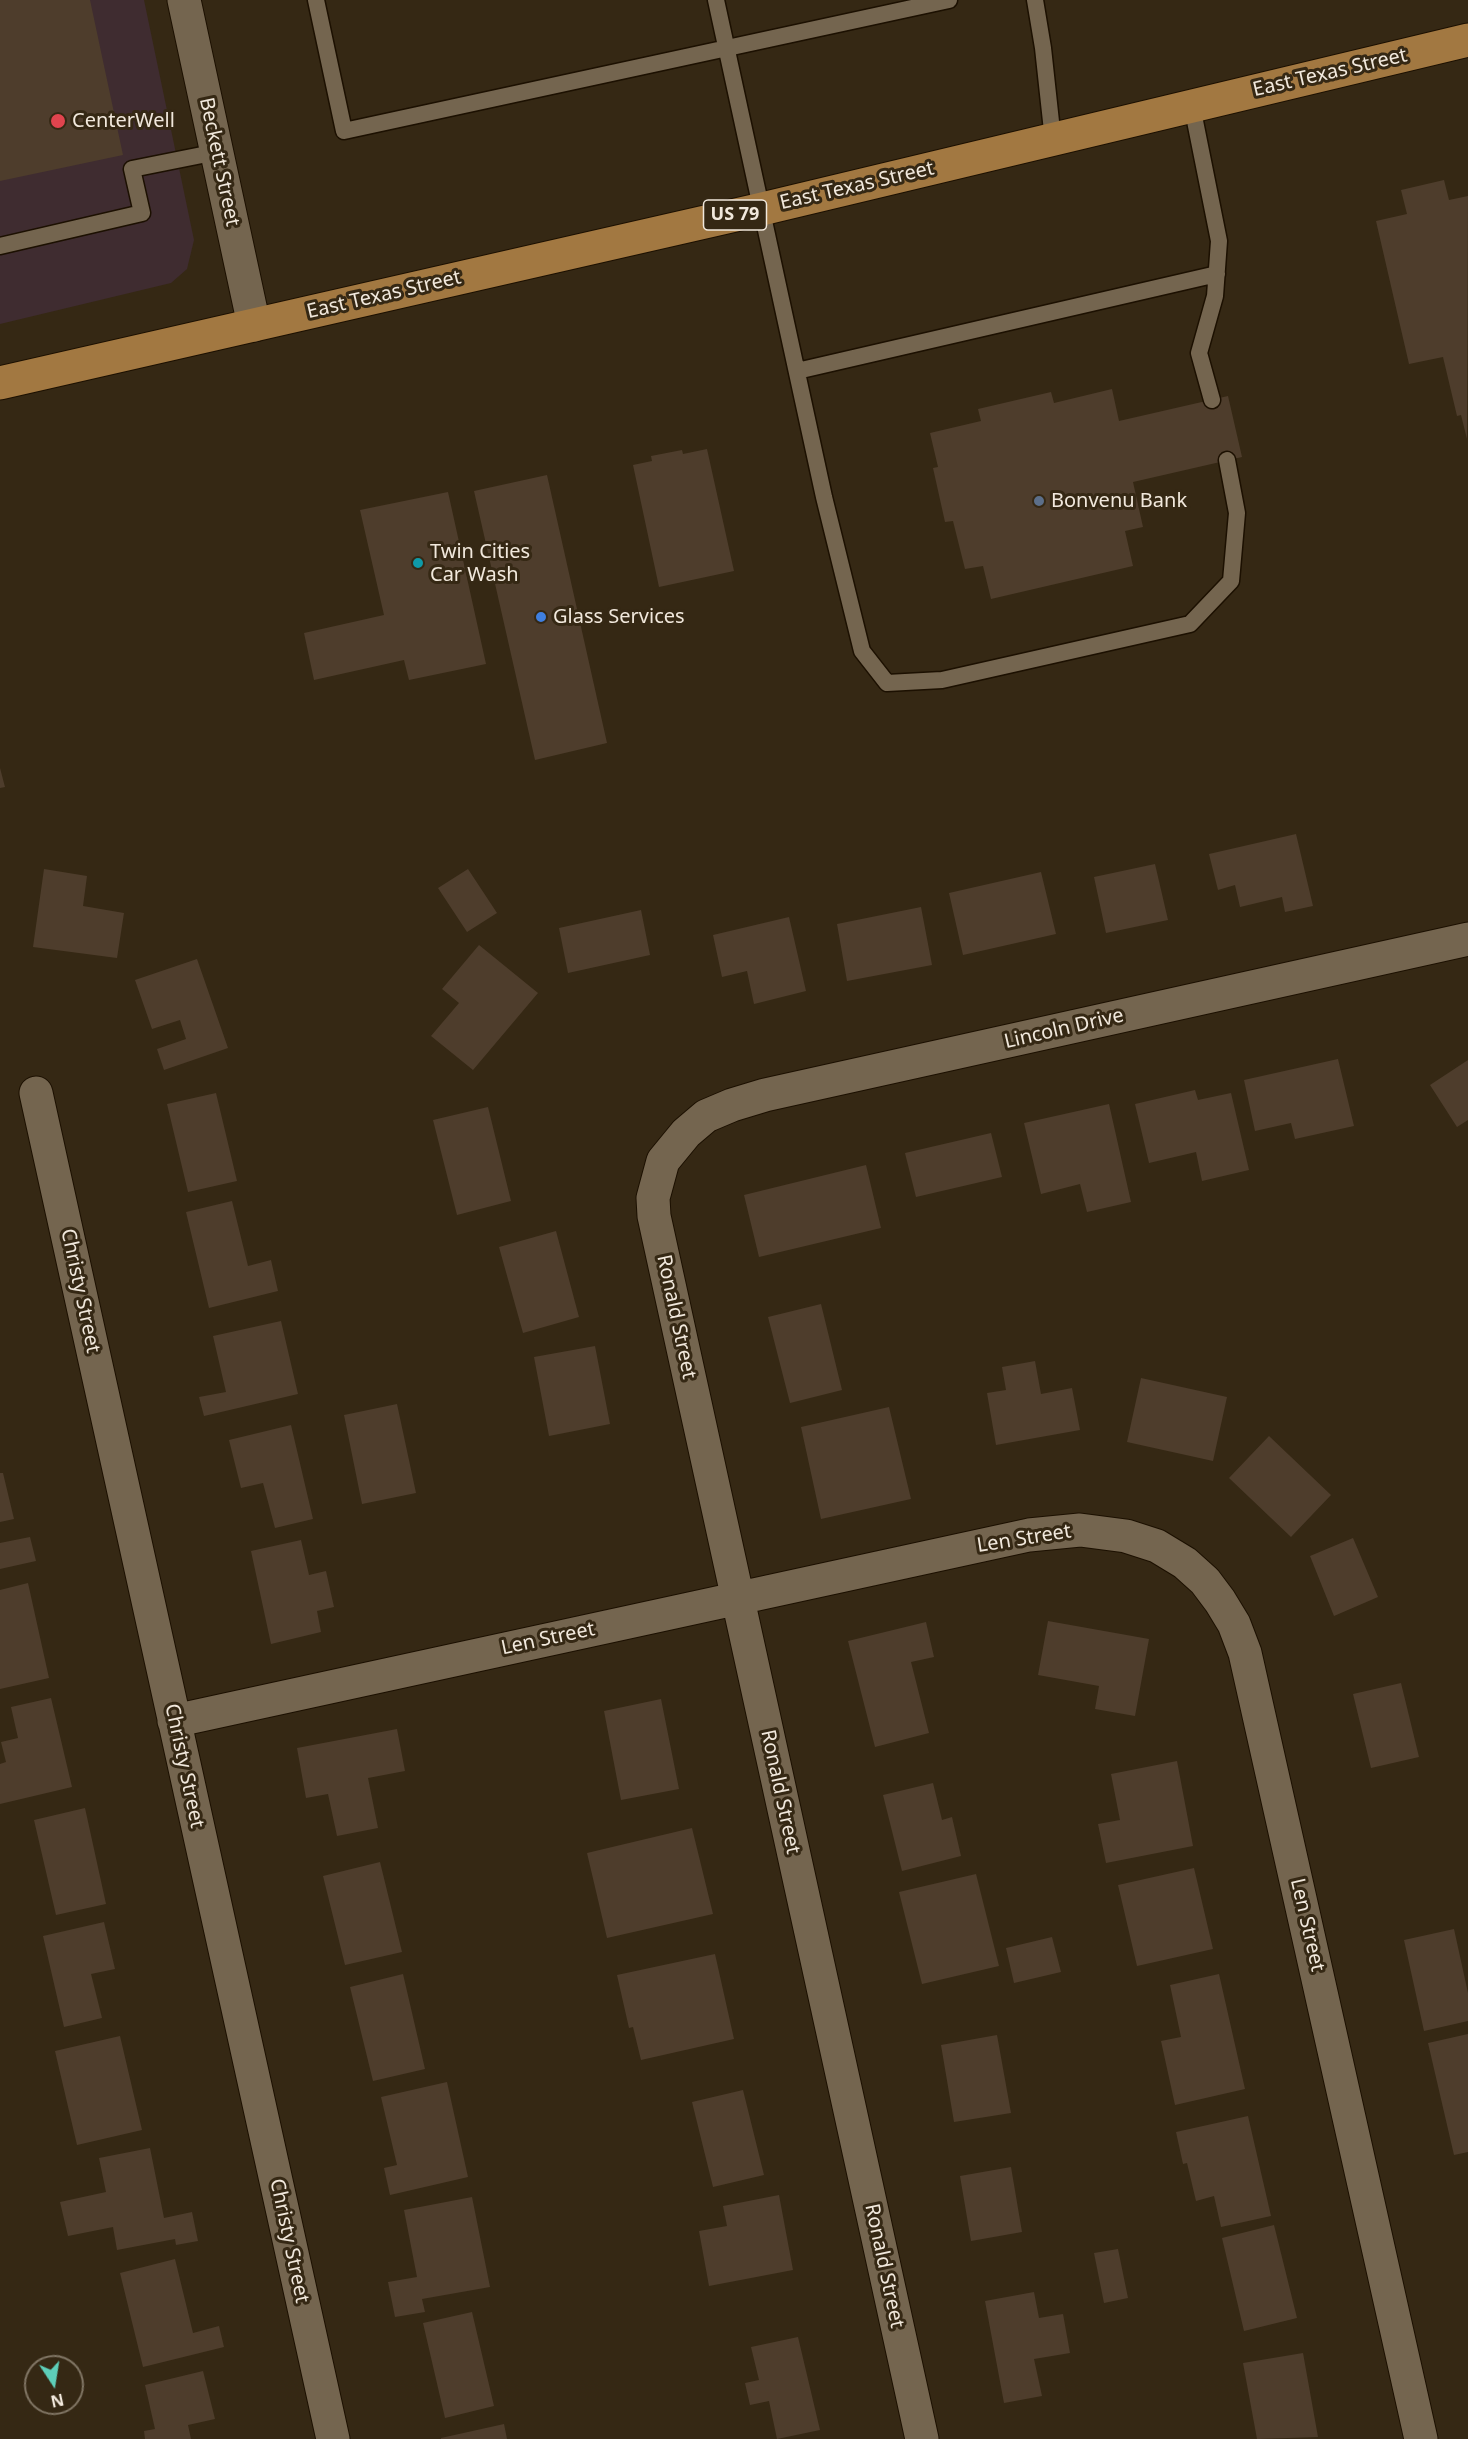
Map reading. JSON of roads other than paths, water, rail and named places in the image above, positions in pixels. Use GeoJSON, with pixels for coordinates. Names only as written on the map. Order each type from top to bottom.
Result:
{"type":"FeatureCollection","features":[{"type":"Feature","properties":{"kind":"main road","name":"East Texas Street"},"geometry":{"type":"LineString","coordinates":[[0,383],[762,209],[1468,40]]}},
{"type":"Feature","properties":{"kind":"street","name":"Beckett Street"},"geometry":{"type":"LineString","coordinates":[[184,0],[254,325]]}},
{"type":"Feature","properties":{"kind":"street","name":"Lincoln Drive"},"geometry":{"type":"LineString","coordinates":[[672,1147],[706,1116],[765,1095],[1468,939]]}},
{"type":"Feature","properties":{"kind":"street","name":"Christy Street"},"geometry":{"type":"LineString","coordinates":[[36,1093],[333,2439]]}},
{"type":"Feature","properties":{"kind":"street","name":"Ronald Street"},"geometry":{"type":"LineString","coordinates":[[672,1147],[663,1161],[656,1181],[652,1198],[654,1216],[922,2439]]}},
{"type":"Feature","properties":{"kind":"street","name":"Len Street"},"geometry":{"type":"LineString","coordinates":[[174,1721],[1029,1535],[1080,1530],[1126,1536],[1157,1546],[1185,1563],[1205,1581],[1225,1608],[1245,1653],[1421,2439]]}},
{"type":"Feature","properties":{"kind":"lane"},"geometry":{"type":"LineString","coordinates":[[316,0],[344,131],[949,0]]}},
{"type":"Feature","properties":{"kind":"lane"},"geometry":{"type":"LineString","coordinates":[[716,0],[824,497],[862,651],[887,683],[942,680],[1190,624],[1231,581],[1238,513],[1227,460]]}},
{"type":"Feature","properties":{"kind":"lane"},"geometry":{"type":"LineString","coordinates":[[1035,0],[1053,140]]}},
{"type":"Feature","properties":{"kind":"lane"},"geometry":{"type":"LineString","coordinates":[[1192,106],[1219,242],[1215,296],[1199,353],[1212,400]]}},
{"type":"Feature","properties":{"kind":"lane"},"geometry":{"type":"LineString","coordinates":[[0,246],[142,213],[132,169],[217,152]]}},
{"type":"Feature","properties":{"kind":"lane"},"geometry":{"type":"LineString","coordinates":[[797,371],[1217,274]]}},
{"type":"Feature","properties":{"kind":"place","name":"CenterWell"},"geometry":{"type":"Point","coordinates":[58,121]}},
{"type":"Feature","properties":{"kind":"place","name":"Bonvenu Bank"},"geometry":{"type":"Point","coordinates":[1039,501]}},
{"type":"Feature","properties":{"kind":"place","name":"Twin Cities Car Wash"},"geometry":{"type":"Point","coordinates":[418,563]}},
{"type":"Feature","properties":{"kind":"place","name":"Glass Services"},"geometry":{"type":"Point","coordinates":[541,617]}}]}
